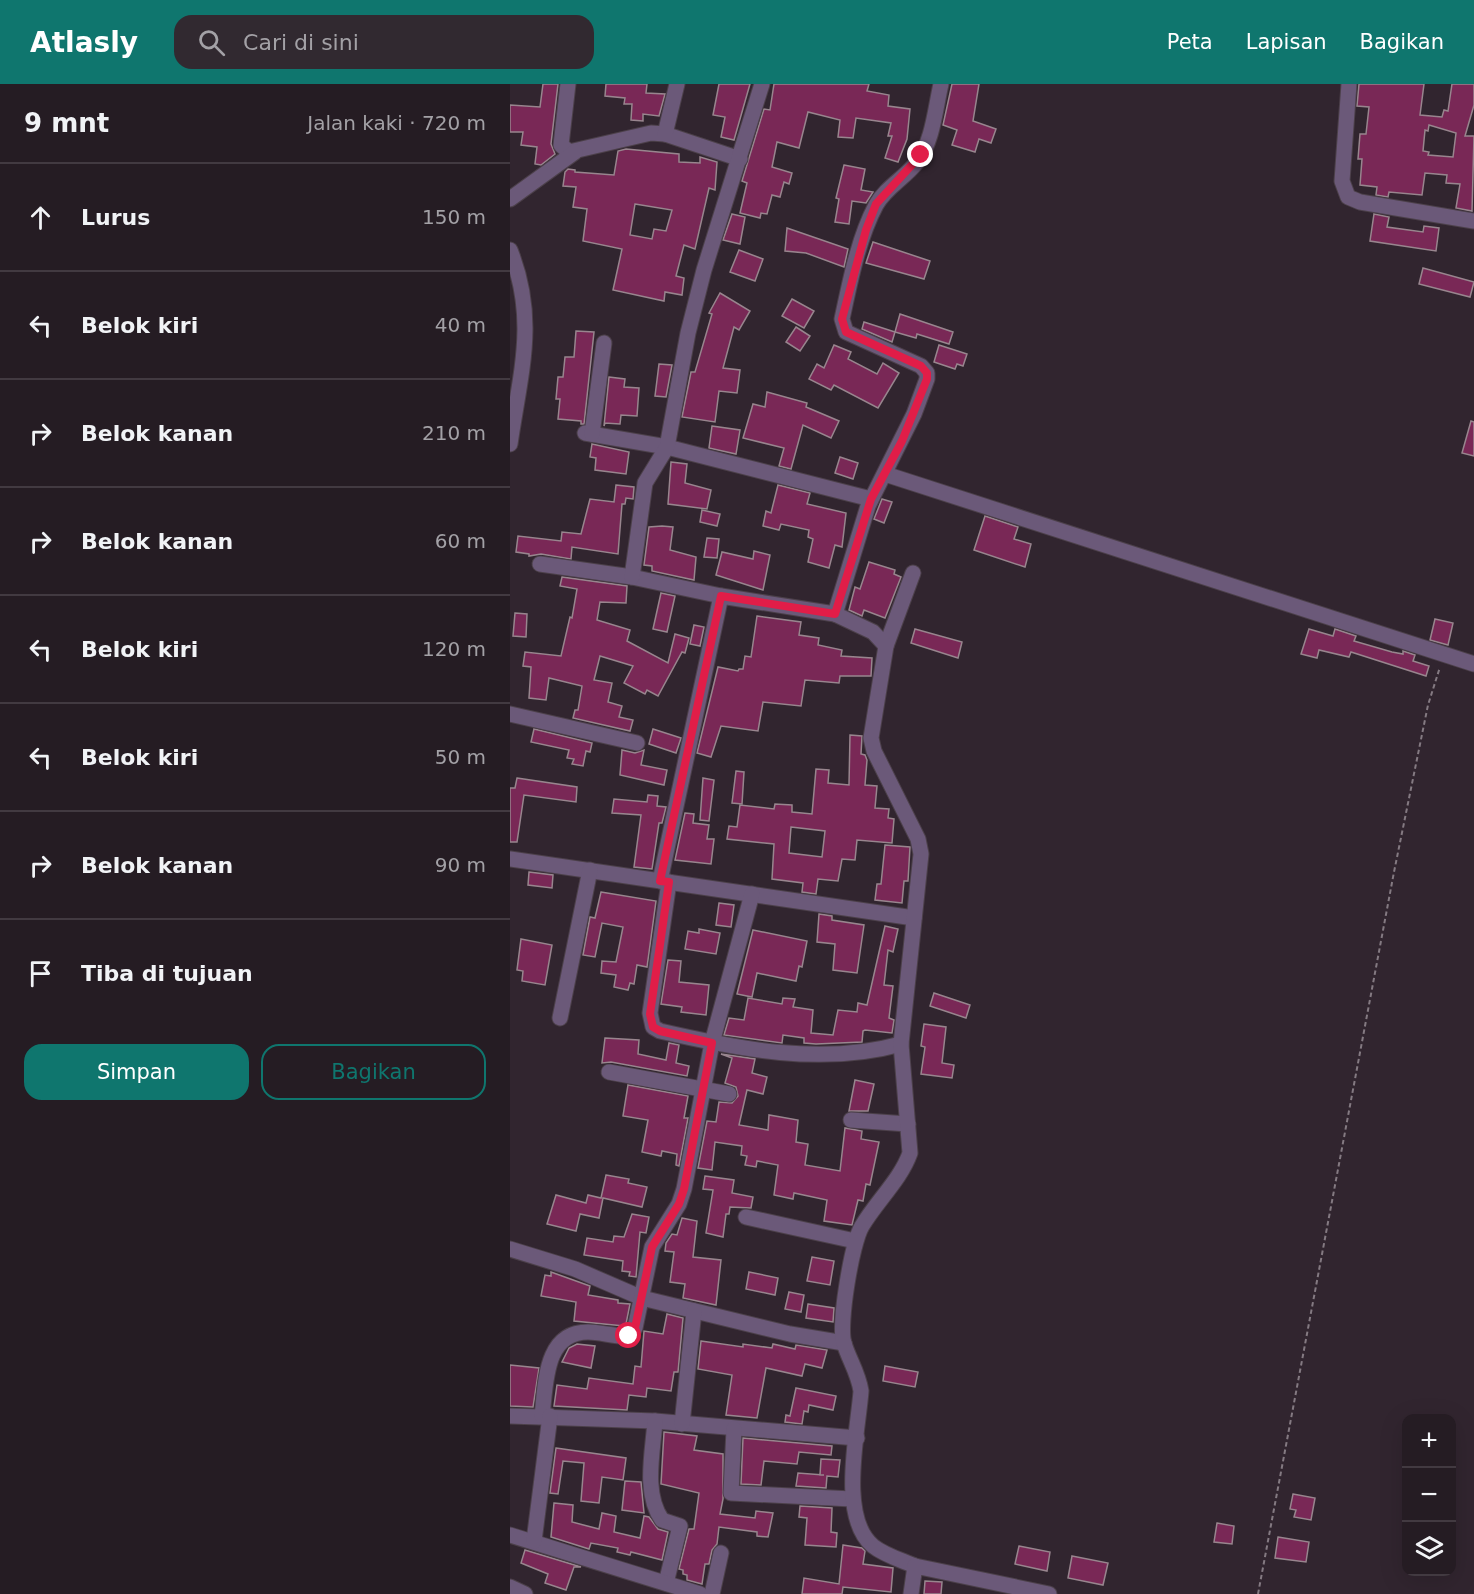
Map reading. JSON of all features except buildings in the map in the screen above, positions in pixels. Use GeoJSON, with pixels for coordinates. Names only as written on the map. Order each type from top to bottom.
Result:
{"type":"FeatureCollection","features":[{"type":"Feature","properties":{"kind":"street"},"geometry":{"type":"LineString","coordinates":[[567,84],[561,145],[563,149],[575,152]]}},
{"type":"Feature","properties":{"kind":"street"},"geometry":{"type":"LineString","coordinates":[[665,134],[677,84]]}},
{"type":"Feature","properties":{"kind":"street"},"geometry":{"type":"LineString","coordinates":[[632,577],[645,483],[667,447],[701,280],[762,84]]}},
{"type":"Feature","properties":{"kind":"street"},"geometry":{"type":"LineString","coordinates":[[835,614],[871,499],[914,414],[925,386],[927,373],[921,366],[846,332],[842,319],[866,230],[876,204],[887,190],[916,164],[926,147],[940,84]]}},
{"type":"Feature","properties":{"kind":"street"},"geometry":{"type":"LineString","coordinates":[[1349,84],[1342,182],[1348,197],[1360,202],[1474,221]]}},
{"type":"Feature","properties":{"kind":"street"},"geometry":{"type":"LineString","coordinates":[[512,198],[575,152],[643,134],[665,134],[740,159]]}},
{"type":"Feature","properties":{"kind":"street"},"geometry":{"type":"LineString","coordinates":[[510,250],[518,270],[526,324],[525,358],[510,444]]}},
{"type":"Feature","properties":{"kind":"street"},"geometry":{"type":"LineString","coordinates":[[604,343],[588,433],[667,447],[871,499]]}},
{"type":"Feature","properties":{"kind":"street"},"geometry":{"type":"LineString","coordinates":[[885,474],[1474,664]]}},
{"type":"Feature","properties":{"kind":"street"},"geometry":{"type":"LineString","coordinates":[[540,564],[632,577],[721,596],[835,614],[873,632],[886,646]]}},
{"type":"Feature","properties":{"kind":"street"},"geometry":{"type":"LineString","coordinates":[[913,573],[886,646],[871,738],[874,751],[918,839],[921,854],[901,1044],[910,1153],[907,1161],[878,1200],[855,1241],[843,1326],[844,1343],[859,1376],[861,1391],[852,1499],[857,1524],[874,1546],[915,1566],[1049,1594]]}},
{"type":"Feature","properties":{"kind":"street"},"geometry":{"type":"LineString","coordinates":[[721,596],[664,882],[651,1021],[660,1031],[712,1043],[790,1053],[838,1055],[870,1053],[901,1044]]}},
{"type":"Feature","properties":{"kind":"street"},"geometry":{"type":"LineString","coordinates":[[510,714],[637,742]]}},
{"type":"Feature","properties":{"kind":"street"},"geometry":{"type":"LineString","coordinates":[[510,859],[914,918]]}},
{"type":"Feature","properties":{"kind":"street"},"geometry":{"type":"LineString","coordinates":[[561,1018],[590,870]]}},
{"type":"Feature","properties":{"kind":"street"},"geometry":{"type":"LineString","coordinates":[[534,1541],[546,1416],[548,1366],[558,1345],[577,1333],[629,1336],[635,1328],[652,1247],[679,1204],[684,1189],[712,1043],[752,894]]}},
{"type":"Feature","properties":{"kind":"street"},"geometry":{"type":"LineString","coordinates":[[609,1072],[729,1094]]}},
{"type":"Feature","properties":{"kind":"street"},"geometry":{"type":"LineString","coordinates":[[850,1120],[908,1125]]}},
{"type":"Feature","properties":{"kind":"street"},"geometry":{"type":"LineString","coordinates":[[746,1217],[855,1241]]}},
{"type":"Feature","properties":{"kind":"street"},"geometry":{"type":"LineString","coordinates":[[510,1249],[575,1269],[642,1298],[790,1334],[844,1343]]}},
{"type":"Feature","properties":{"kind":"street"},"geometry":{"type":"LineString","coordinates":[[682,1424],[694,1311]]}},
{"type":"Feature","properties":{"kind":"street"},"geometry":{"type":"LineString","coordinates":[[510,1416],[655,1421],[857,1438]]}},
{"type":"Feature","properties":{"kind":"street"},"geometry":{"type":"LineString","coordinates":[[655,1421],[651,1487],[653,1506],[662,1520],[680,1526],[666,1583]]}},
{"type":"Feature","properties":{"kind":"street"},"geometry":{"type":"LineString","coordinates":[[734,1429],[731,1493],[852,1499]]}},
{"type":"Feature","properties":{"kind":"street"},"geometry":{"type":"LineString","coordinates":[[510,1535],[700,1594]]}},
{"type":"Feature","properties":{"kind":"street"},"geometry":{"type":"LineString","coordinates":[[712,1594],[721,1552]]}},
{"type":"Feature","properties":{"kind":"street"},"geometry":{"type":"LineString","coordinates":[[911,1594],[915,1566]]}},
{"type":"Feature","properties":{"kind":"street"},"geometry":{"type":"LineString","coordinates":[[510,1587],[525,1594]]}},
{"type":"Feature","properties":{"kind":"path"},"geometry":{"type":"LineString","coordinates":[[1258,1594],[1397,860],[1428,705],[1444,655]]}},
{"type":"Feature","properties":{"kind":"route"},"geometry":{"type":"LineString","coordinates":[[629,1336],[635,1328],[652,1247],[679,1204],[684,1189],[712,1043],[660,1031],[653,1027],[650,1014],[669,882],[660,881],[721,596],[835,614],[849,562],[871,499],[902,441],[927,379],[927,373],[921,366],[846,332],[842,327],[842,319],[866,230],[876,204],[887,190],[916,164],[921,155]]}}]}
